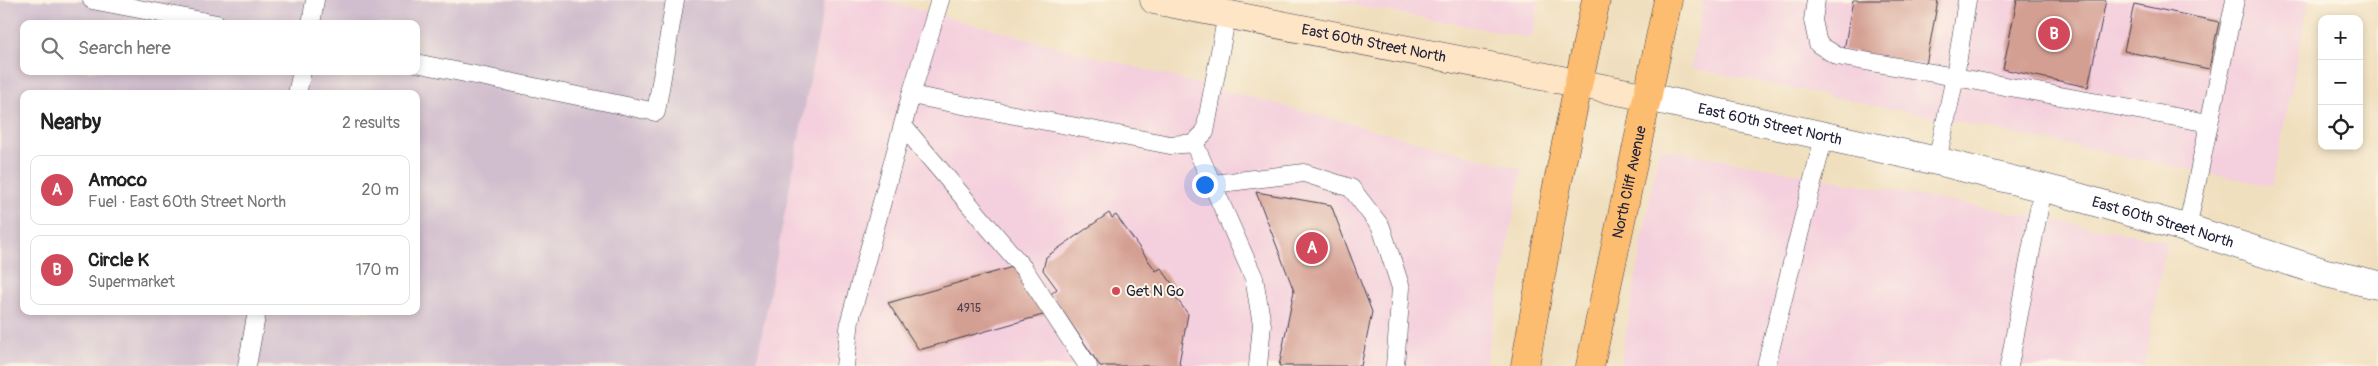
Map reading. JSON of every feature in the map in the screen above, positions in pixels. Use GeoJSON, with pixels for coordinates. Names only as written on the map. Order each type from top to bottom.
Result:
{"type":"FeatureCollection","features":[{"type":"Feature","properties":{"kind":"main road","name":"East 60th Street North"},"geometry":{"type":"LineString","coordinates":[[1154,0],[1648,97]]}},
{"type":"Feature","properties":{"kind":"main road"},"geometry":{"type":"LineString","coordinates":[[1525,366],[1555,196],[1596,0]]}},
{"type":"Feature","properties":{"kind":"main road","name":"North Cliff Avenue"},"geometry":{"type":"LineString","coordinates":[[1590,366],[1668,0]]}},
{"type":"Feature","properties":{"kind":"street","name":"East 60th Street North"},"geometry":{"type":"LineString","coordinates":[[1648,97],[1937,161],[2043,188],[2187,229],[2326,273],[2378,285]]}},
{"type":"Feature","properties":{"kind":"lane"},"geometry":{"type":"LineString","coordinates":[[92,0],[196,20]]}},
{"type":"Feature","properties":{"kind":"lane"},"geometry":{"type":"LineString","coordinates":[[311,20],[315,0]]}},
{"type":"Feature","properties":{"kind":"lane"},"geometry":{"type":"LineString","coordinates":[[420,64],[656,112],[675,0]]}},
{"type":"Feature","properties":{"kind":"lane"},"geometry":{"type":"LineString","coordinates":[[845,366],[850,320],[903,126],[940,0]]}},
{"type":"Feature","properties":{"kind":"lane"},"geometry":{"type":"LineString","coordinates":[[1816,0],[1813,20],[1818,44],[1837,56],[2209,123]]}},
{"type":"Feature","properties":{"kind":"lane"},"geometry":{"type":"LineString","coordinates":[[1937,161],[1955,77],[1967,0]]}},
{"type":"Feature","properties":{"kind":"lane"},"geometry":{"type":"LineString","coordinates":[[2187,229],[2235,0]]}},
{"type":"Feature","properties":{"kind":"lane"},"geometry":{"type":"LineString","coordinates":[[912,95],[1170,145],[1194,143],[1205,132],[1227,14]]}},
{"type":"Feature","properties":{"kind":"lane"},"geometry":{"type":"LineString","coordinates":[[299,90],[301,75]]}},
{"type":"Feature","properties":{"kind":"lane"},"geometry":{"type":"LineString","coordinates":[[903,126],[1024,269],[1088,366]]}},
{"type":"Feature","properties":{"kind":"lane"},"geometry":{"type":"LineString","coordinates":[[1766,366],[1824,136]]}},
{"type":"Feature","properties":{"kind":"lane"},"geometry":{"type":"LineString","coordinates":[[1194,143],[1254,278],[1262,325],[1258,366]]}},
{"type":"Feature","properties":{"kind":"lane"},"geometry":{"type":"LineString","coordinates":[[1212,184],[1304,173],[1351,188],[1380,227],[1401,288],[1395,366]]}},
{"type":"Feature","properties":{"kind":"lane"},"geometry":{"type":"LineString","coordinates":[[2008,366],[2043,188]]}},
{"type":"Feature","properties":{"kind":"lane"},"geometry":{"type":"LineString","coordinates":[[247,366],[256,315]]}},
{"type":"Feature","properties":{"kind":"shaded area"},"geometry":{"type":"Polygon","coordinates":[[[0,0],[825,0],[756,366],[0,366],[0,0]]]}},
{"type":"Feature","properties":{"kind":"shaded area"},"geometry":{"type":"Polygon","coordinates":[[[825,0],[882,0],[1522,169],[1485,366],[756,366],[825,0]]]}},
{"type":"Feature","properties":{"kind":"shaded area"},"geometry":{"type":"Polygon","coordinates":[[[1327,0],[1539,0],[1532,38],[1327,0]]]}},
{"type":"Feature","properties":{"kind":"shaded area"},"geometry":{"type":"Polygon","coordinates":[[[1704,0],[2309,0],[2272,186],[1691,68],[1704,0]]]}},
{"type":"Feature","properties":{"kind":"shaded area"},"geometry":{"type":"Polygon","coordinates":[[[1659,148],[2167,241],[2144,366],[1620,366],[1659,148]]]}},
{"type":"Feature","properties":{"kind":"building"},"geometry":{"type":"Polygon","coordinates":[[[1853,0],[1938,0],[1926,65],[1844,50],[1853,0]]]}},
{"type":"Feature","properties":{"kind":"building"},"geometry":{"type":"Polygon","coordinates":[[[2017,0],[2106,0],[2088,87],[2003,69],[2017,0]]]}},
{"type":"Feature","properties":{"kind":"building"},"geometry":{"type":"Polygon","coordinates":[[[2134,4],[2219,22],[2209,69],[2124,51],[2134,4]]]}},
{"type":"Feature","properties":{"kind":"building"},"geometry":{"type":"Polygon","coordinates":[[[1256,192],[1331,205],[1372,312],[1361,366],[1279,366],[1294,291],[1256,192]]]}},
{"type":"Feature","properties":{"kind":"building","name":"Get N Go"},"geometry":{"type":"Polygon","coordinates":[[[1109,213],[1112,218],[1116,215],[1156,271],[1161,268],[1178,292],[1174,295],[1188,314],[1179,363],[1181,366],[1100,366],[1051,294],[1057,289],[1043,270],[1046,257],[1109,213]]]}},
{"type":"Feature","properties":{"kind":"building"},"geometry":{"type":"Polygon","coordinates":[[[1016,266],[1050,313],[919,350],[888,303],[1016,266]]]}},
{"type":"Feature","properties":{"kind":"place","name":"Circle K"},"geometry":{"type":"Point","coordinates":[2054,34]}},
{"type":"Feature","properties":{"kind":"place","name":"Amoco"},"geometry":{"type":"Point","coordinates":[1312,248]}},
{"type":"Feature","properties":{"kind":"place","name":"Get N Go"},"geometry":{"type":"Point","coordinates":[1116,291]}}]}
